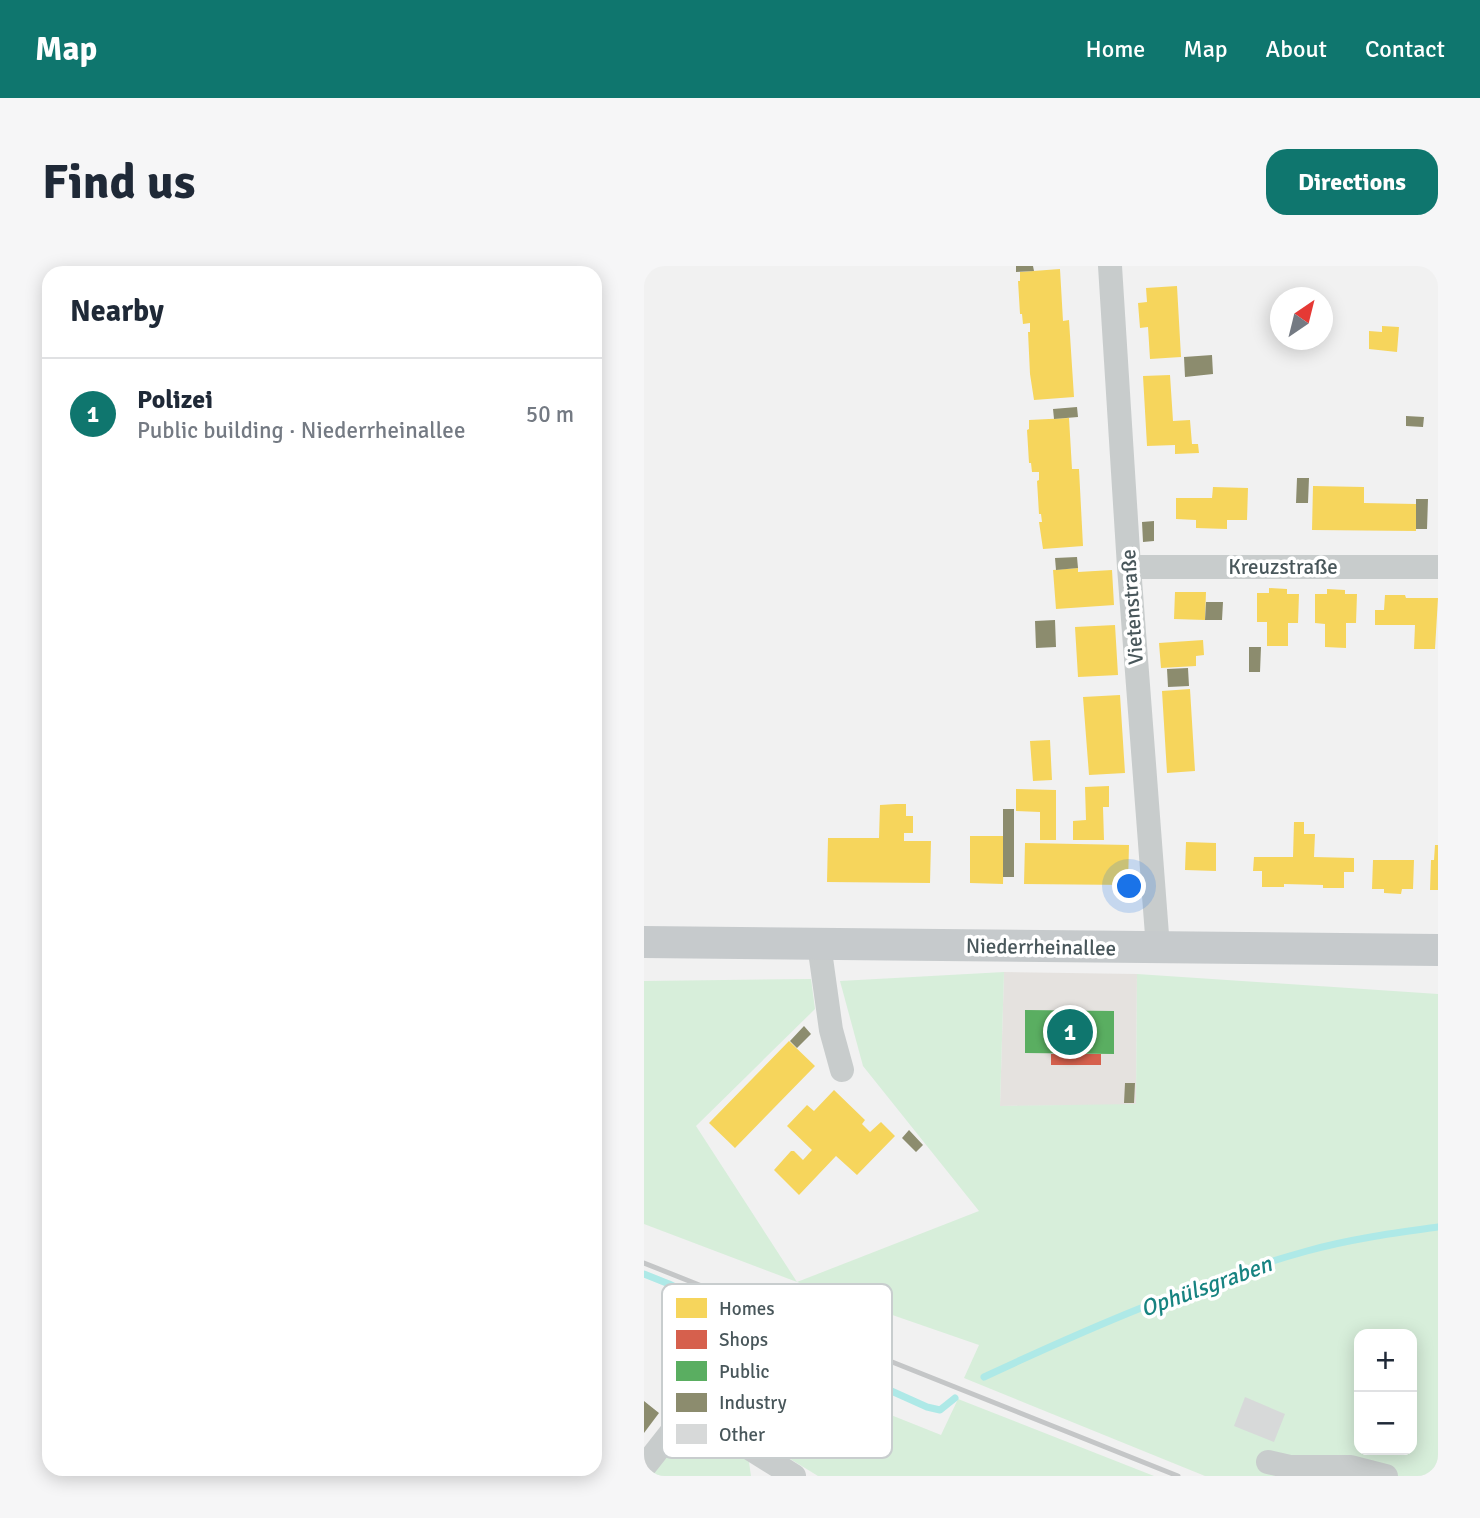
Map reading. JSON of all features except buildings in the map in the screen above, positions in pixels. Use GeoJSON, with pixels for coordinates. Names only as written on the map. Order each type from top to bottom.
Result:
{"type":"FeatureCollection","features":[{"type":"Feature","properties":{"kind":"main road","name":"Niederrheinallee"},"geometry":{"type":"LineString","coordinates":[[644,942],[1438,950]]}},
{"type":"Feature","properties":{"kind":"street","name":"Vietenstraße"},"geometry":{"type":"LineString","coordinates":[[1110,266],[1129,567],[1158,948]]}},
{"type":"Feature","properties":{"kind":"street","name":"Kreuzstraße"},"geometry":{"type":"LineString","coordinates":[[1129,567],[1438,567]]}},
{"type":"Feature","properties":{"kind":"street"},"geometry":{"type":"LineString","coordinates":[[818,944],[831,1030],[842,1070]]}},
{"type":"Feature","properties":{"kind":"street"},"geometry":{"type":"LineString","coordinates":[[644,1467],[662,1444]]}},
{"type":"Feature","properties":{"kind":"street"},"geometry":{"type":"LineString","coordinates":[[766,1458],[794,1476]]}},
{"type":"Feature","properties":{"kind":"street"},"geometry":{"type":"LineString","coordinates":[[1268,1462],[1290,1467],[1352,1467],[1386,1476]]}},
{"type":"Feature","properties":{"kind":"shaded area"},"geometry":{"type":"Polygon","coordinates":[[[1004,972],[1137,974],[1136,1105],[1000,1106],[1004,972]]]}},
{"type":"Feature","properties":{"kind":"green space"},"geometry":{"type":"Polygon","coordinates":[[[1004,972],[1000,1106],[1136,1104],[1137,974],[1438,994],[1438,1476],[1205,1476],[964,1378],[979,1345],[892,1315],[892,1284],[797,1282],[979,1211],[863,1066],[840,981],[1004,972]]]}},
{"type":"Feature","properties":{"kind":"green space"},"geometry":{"type":"Polygon","coordinates":[[[811,979],[815,1009],[696,1126],[797,1282],[644,1224],[644,981],[811,979]]]}},
{"type":"Feature","properties":{"kind":"green space"},"geometry":{"type":"Polygon","coordinates":[[[958,1399],[1154,1476],[818,1476],[789,1458],[892,1458],[892,1415],[941,1435],[958,1399]]]}},
{"type":"Feature","properties":{"kind":"green space"},"geometry":{"type":"Polygon","coordinates":[[[663,1458],[751,1460],[751,1476],[649,1476],[663,1458]]]}},
{"type":"Feature","properties":{"kind":"waterway","name":"Ophülsgraben"},"geometry":{"type":"LineString","coordinates":[[984,1377],[1103,1324],[1265,1263],[1323,1247],[1438,1227]]}},
{"type":"Feature","properties":{"kind":"waterway","name":"Ophülsgraben"},"geometry":{"type":"LineString","coordinates":[[644,1274],[669,1284]]}},
{"type":"Feature","properties":{"kind":"waterway","name":"Ophülsgraben"},"geometry":{"type":"LineString","coordinates":[[892,1391],[940,1410],[955,1398]]}},
{"type":"Feature","properties":{"kind":"railway"},"geometry":{"type":"LineString","coordinates":[[644,1263],[697,1284]]}},
{"type":"Feature","properties":{"kind":"railway"},"geometry":{"type":"LineString","coordinates":[[892,1362],[1178,1476]]}},
{"type":"Feature","properties":{"kind":"place","name":"Polizei"},"geometry":{"type":"Point","coordinates":[1070,1032]}}]}
